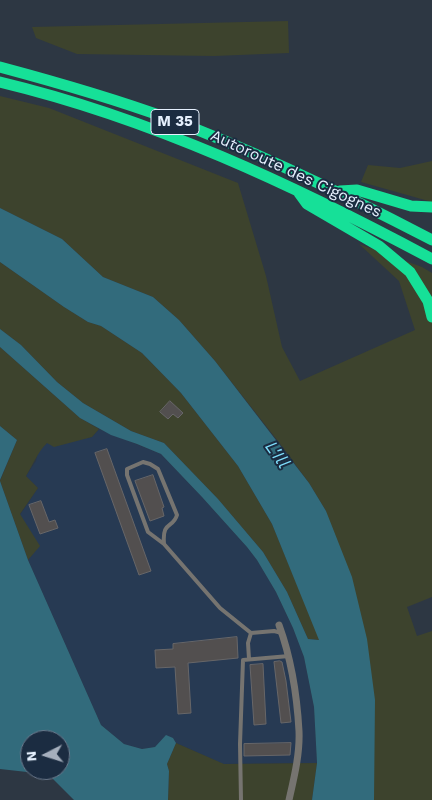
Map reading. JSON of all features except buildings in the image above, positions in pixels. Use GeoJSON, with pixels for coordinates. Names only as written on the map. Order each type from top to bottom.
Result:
{"type":"FeatureCollection","features":[{"type":"Feature","properties":{"kind":"highway","name":"Autoroute des Cigognes"},"geometry":{"type":"LineString","coordinates":[[3,67],[156,114],[236,145],[368,205],[432,240]]}},
{"type":"Feature","properties":{"kind":"highway","name":"Autoroute des Cigognes"},"geometry":{"type":"LineString","coordinates":[[0,82],[76,103],[230,159],[364,222],[432,258]]}},
{"type":"Feature","properties":{"kind":"highway"},"geometry":{"type":"LineString","coordinates":[[294,188],[307,204],[379,246],[410,272],[428,301],[432,317]]}},
{"type":"Feature","properties":{"kind":"highway"},"geometry":{"type":"LineString","coordinates":[[338,192],[357,190],[411,206],[432,207]]}},
{"type":"Feature","properties":{"kind":"street"},"geometry":{"type":"LineString","coordinates":[[279,625],[289,656],[299,732],[295,775],[289,800]]}},
{"type":"Feature","properties":{"kind":"lane"},"geometry":{"type":"LineString","coordinates":[[164,544],[163,534],[166,527],[175,520],[176,515],[158,469],[143,462],[127,469],[127,475],[148,532],[164,544],[220,608],[251,633],[274,631],[282,634]]}},
{"type":"Feature","properties":{"kind":"lane"},"geometry":{"type":"LineString","coordinates":[[249,659],[248,643],[251,633]]}},
{"type":"Feature","properties":{"kind":"lane"},"geometry":{"type":"LineString","coordinates":[[241,800],[240,744],[243,660],[289,656]]}},
{"type":"Feature","properties":{"kind":"shaded area"},"geometry":{"type":"Polygon","coordinates":[[[99,429],[161,454],[202,497],[257,560],[276,592],[304,657],[314,707],[317,763],[223,764],[176,743],[173,738],[162,740],[155,747],[142,749],[124,744],[101,725],[28,560],[39,546],[20,515],[38,488],[26,476],[36,461],[38,451],[47,443],[92,437],[99,429]]]}},
{"type":"Feature","properties":{"kind":"green space"},"geometry":{"type":"Polygon","coordinates":[[[288,21],[289,53],[214,56],[77,54],[36,38],[32,27],[288,21]]]}},
{"type":"Feature","properties":{"kind":"green space"},"geometry":{"type":"Polygon","coordinates":[[[0,96],[49,108],[238,183],[266,276],[282,347],[300,381],[415,330],[399,281],[359,244],[422,267],[432,273],[432,597],[407,607],[417,636],[432,631],[432,800],[374,800],[326,511],[309,483],[215,361],[179,320],[153,297],[103,277],[62,239],[0,208],[0,96]]]}},
{"type":"Feature","properties":{"kind":"green space"},"geometry":{"type":"Polygon","coordinates":[[[432,161],[432,202],[361,182],[368,165],[400,168],[432,161]]]}},
{"type":"Feature","properties":{"kind":"green space"},"geometry":{"type":"Polygon","coordinates":[[[0,262],[64,307],[88,322],[101,326],[142,353],[181,393],[238,466],[272,524],[320,640],[308,639],[287,592],[263,552],[218,499],[164,443],[131,431],[83,403],[57,382],[21,345],[0,329],[0,262]]]}},
{"type":"Feature","properties":{"kind":"green space"},"geometry":{"type":"Polygon","coordinates":[[[0,347],[80,418],[99,429],[92,437],[54,447],[47,443],[38,454],[26,476],[38,488],[20,514],[40,546],[28,560],[0,481],[17,440],[0,426],[0,347]]]}},
{"type":"Feature","properties":{"kind":"green space"},"geometry":{"type":"Polygon","coordinates":[[[176,743],[224,764],[317,763],[312,800],[168,800],[169,771],[167,764],[176,743]]]}},
{"type":"Feature","properties":{"kind":"water","name":"L'Ill"},"geometry":{"type":"Polygon","coordinates":[[[0,208],[62,239],[103,277],[153,297],[179,320],[215,361],[309,483],[326,511],[352,577],[367,639],[375,700],[374,800],[312,800],[317,763],[314,707],[304,657],[276,592],[247,547],[161,454],[111,435],[80,418],[0,347],[0,329],[21,345],[57,382],[83,403],[131,431],[164,443],[218,499],[263,552],[287,592],[308,639],[319,640],[272,524],[238,466],[181,393],[142,353],[101,326],[88,322],[64,307],[0,262],[0,208]]]}},
{"type":"Feature","properties":{"kind":"water"},"geometry":{"type":"Polygon","coordinates":[[[0,426],[17,440],[0,480],[0,426]]]}},
{"type":"Feature","properties":{"kind":"water"},"geometry":{"type":"Polygon","coordinates":[[[0,481],[28,560],[101,725],[124,744],[142,749],[155,747],[166,735],[173,738],[176,743],[167,764],[169,771],[168,800],[74,800],[54,780],[70,780],[70,730],[20,730],[20,771],[0,769],[0,481]]]}},
{"type":"Feature","properties":{"kind":"traffic: fast"},"geometry":{"type":"LineString","coordinates":[[0,67],[105,97],[201,131],[301,175],[432,240]]}},
{"type":"Feature","properties":{"kind":"traffic: fast"},"geometry":{"type":"LineString","coordinates":[[0,82],[112,115],[222,157],[275,180],[432,259]]}},
{"type":"Feature","properties":{"kind":"traffic: fast"},"geometry":{"type":"LineString","coordinates":[[340,191],[357,190],[411,206],[432,207]]}},
{"type":"Feature","properties":{"kind":"traffic: fast"},"geometry":{"type":"LineString","coordinates":[[299,193],[307,204],[379,246],[410,272],[428,301],[432,317]]}}]}
